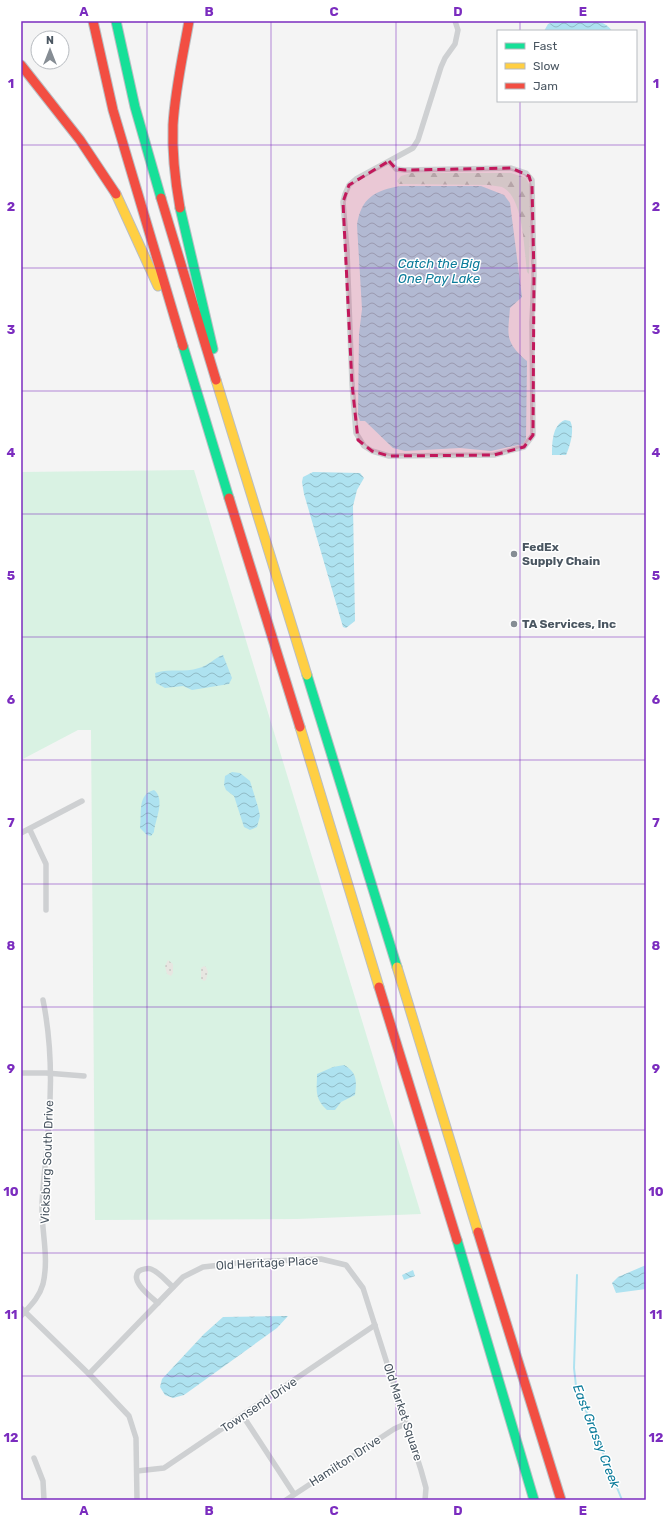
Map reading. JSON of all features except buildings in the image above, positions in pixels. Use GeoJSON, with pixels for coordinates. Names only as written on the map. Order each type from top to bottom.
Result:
{"type":"FeatureCollection","features":[{"type":"Feature","properties":{"kind":"highway"},"geometry":{"type":"LineString","coordinates":[[93,21],[113,110],[175,324],[464,1265],[534,1500]]}},
{"type":"Feature","properties":{"kind":"highway"},"geometry":{"type":"LineString","coordinates":[[116,21],[136,107],[164,210],[561,1500]]}},
{"type":"Feature","properties":{"kind":"highway"},"geometry":{"type":"LineString","coordinates":[[189,21],[174,114],[173,144],[177,190],[234,439]]}},
{"type":"Feature","properties":{"kind":"highway"},"geometry":{"type":"LineString","coordinates":[[21,65],[88,150],[111,186],[127,216],[175,324]]}},
{"type":"Feature","properties":{"kind":"street"},"geometry":{"type":"LineString","coordinates":[[389,161],[396,169],[405,170],[511,168],[526,173],[532,180],[534,276],[532,322],[533,434],[530,442],[524,447],[494,455],[389,456],[372,451],[358,440],[356,433],[352,384],[343,202],[349,186],[356,179],[389,161],[413,148],[418,140],[441,67],[445,58],[455,44],[458,30],[455,21]]}},
{"type":"Feature","properties":{"kind":"street"},"geometry":{"type":"LineString","coordinates":[[21,833],[30,830],[82,801]]}},
{"type":"Feature","properties":{"kind":"street"},"geometry":{"type":"LineString","coordinates":[[30,830],[46,864],[46,910]]}},
{"type":"Feature","properties":{"kind":"street","name":"Vicksburg South Drive"},"geometry":{"type":"LineString","coordinates":[[22,1312],[34,1302],[39,1294],[44,1274],[45,1247],[42,1209],[48,1131],[50,1073],[49,1029],[43,1000]]}},
{"type":"Feature","properties":{"kind":"street"},"geometry":{"type":"LineString","coordinates":[[21,1073],[50,1073],[84,1076]]}},
{"type":"Feature","properties":{"kind":"street","name":"Old Heritage Place"},"geometry":{"type":"LineString","coordinates":[[89,1374],[183,1277],[203,1267],[247,1262],[321,1259],[346,1265],[363,1288],[375,1325]]}},
{"type":"Feature","properties":{"kind":"street"},"geometry":{"type":"LineString","coordinates":[[158,1303],[140,1287],[136,1280],[136,1276],[139,1271],[153,1269],[173,1287]]}},
{"type":"Feature","properties":{"kind":"street"},"geometry":{"type":"LineString","coordinates":[[22,1312],[89,1374],[129,1416],[136,1438],[137,1500]]}},
{"type":"Feature","properties":{"kind":"street","name":"Townsend Drive"},"geometry":{"type":"LineString","coordinates":[[137,1471],[164,1468],[243,1416],[375,1325]]}},
{"type":"Feature","properties":{"kind":"street","name":"Old Market Square"},"geometry":{"type":"LineString","coordinates":[[375,1325],[405,1424],[421,1470],[426,1488],[425,1500]]}},
{"type":"Feature","properties":{"kind":"street"},"geometry":{"type":"LineString","coordinates":[[243,1416],[294,1494]]}},
{"type":"Feature","properties":{"kind":"street","name":"Hamilton Drive"},"geometry":{"type":"LineString","coordinates":[[286,1500],[394,1429],[405,1424]]}},
{"type":"Feature","properties":{"kind":"street"},"geometry":{"type":"LineString","coordinates":[[34,1458],[43,1481],[44,1500]]}},
{"type":"Feature","properties":{"kind":"highlighted area"},"geometry":{"type":"Polygon","coordinates":[[[389,161],[396,169],[405,170],[511,168],[529,176],[532,186],[534,276],[533,435],[524,447],[494,455],[389,456],[372,451],[358,440],[352,384],[343,202],[349,185],[389,161]]]}},
{"type":"Feature","properties":{"kind":"green space"},"geometry":{"type":"Polygon","coordinates":[[[411,173],[511,173],[526,178],[531,188],[529,274],[527,272],[524,239],[519,213],[515,202],[509,193],[502,187],[489,185],[399,184],[397,181],[401,176],[411,173]]]}},
{"type":"Feature","properties":{"kind":"green space"},"geometry":{"type":"Polygon","coordinates":[[[194,470],[421,1214],[297,1219],[95,1220],[91,730],[78,730],[21,760],[21,472],[194,470]]]}},
{"type":"Feature","properties":{"kind":"sand"},"geometry":{"type":"Polygon","coordinates":[[[168,960],[173,964],[173,973],[171,976],[167,974],[165,966],[168,960]]]}},
{"type":"Feature","properties":{"kind":"sand"},"geometry":{"type":"Polygon","coordinates":[[[204,966],[208,972],[206,980],[204,981],[201,979],[201,968],[204,966]]]}},
{"type":"Feature","properties":{"kind":"water"},"geometry":{"type":"Polygon","coordinates":[[[587,20],[602,23],[608,26],[611,30],[545,30],[548,24],[557,21],[587,20]]]}},
{"type":"Feature","properties":{"kind":"water","name":"Catch the Big One Pay Lake"},"geometry":{"type":"Polygon","coordinates":[[[401,186],[481,186],[504,195],[510,203],[522,297],[510,308],[508,331],[514,348],[527,361],[526,439],[523,444],[491,451],[460,448],[405,451],[393,448],[365,421],[360,421],[358,415],[359,334],[362,309],[357,225],[362,208],[371,197],[384,190],[401,186]]]}},
{"type":"Feature","properties":{"kind":"water"},"geometry":{"type":"Polygon","coordinates":[[[565,420],[570,421],[572,428],[568,451],[566,455],[552,455],[555,430],[561,422],[565,420]]]}},
{"type":"Feature","properties":{"kind":"water"},"geometry":{"type":"Polygon","coordinates":[[[313,472],[360,473],[364,478],[357,490],[353,506],[355,621],[346,628],[343,627],[304,494],[302,482],[303,477],[313,472]]]}},
{"type":"Feature","properties":{"kind":"water"},"geometry":{"type":"Polygon","coordinates":[[[223,655],[232,678],[229,684],[192,690],[183,686],[165,688],[156,683],[155,673],[199,668],[223,655]]]}},
{"type":"Feature","properties":{"kind":"water"},"geometry":{"type":"Polygon","coordinates":[[[232,772],[240,773],[250,781],[260,816],[257,827],[250,830],[244,827],[234,796],[226,790],[224,785],[225,776],[232,772]]]}},
{"type":"Feature","properties":{"kind":"water"},"geometry":{"type":"Polygon","coordinates":[[[154,790],[160,804],[154,832],[151,836],[147,835],[140,828],[141,805],[145,796],[154,790]]]}},
{"type":"Feature","properties":{"kind":"water"},"geometry":{"type":"Polygon","coordinates":[[[344,1065],[354,1074],[356,1081],[355,1095],[341,1102],[335,1110],[327,1110],[318,1098],[317,1074],[333,1067],[344,1065]]]}},
{"type":"Feature","properties":{"kind":"water"},"geometry":{"type":"Polygon","coordinates":[[[646,1265],[646,1289],[616,1293],[612,1283],[618,1277],[646,1265]]]}},
{"type":"Feature","properties":{"kind":"water"},"geometry":{"type":"Polygon","coordinates":[[[413,1270],[415,1276],[404,1280],[402,1275],[413,1270]]]}},
{"type":"Feature","properties":{"kind":"water"},"geometry":{"type":"Polygon","coordinates":[[[288,1316],[277,1328],[184,1395],[173,1398],[165,1395],[160,1387],[162,1379],[204,1334],[223,1317],[288,1316]]]}},
{"type":"Feature","properties":{"kind":"waterway","name":"East Grassy Creek"},"geometry":{"type":"LineString","coordinates":[[577,1275],[574,1368],[576,1386],[622,1500]]}},
{"type":"Feature","properties":{"kind":"traffic: fast"},"geometry":{"type":"LineString","coordinates":[[116,21],[135,107],[161,198]]}},
{"type":"Feature","properties":{"kind":"traffic: fast"},"geometry":{"type":"LineString","coordinates":[[180,208],[213,349]]}},
{"type":"Feature","properties":{"kind":"traffic: fast"},"geometry":{"type":"LineString","coordinates":[[183,346],[229,498]]}},
{"type":"Feature","properties":{"kind":"traffic: fast"},"geometry":{"type":"LineString","coordinates":[[307,675],[397,967]]}},
{"type":"Feature","properties":{"kind":"traffic: fast"},"geometry":{"type":"LineString","coordinates":[[457,1240],[534,1500]]}},
{"type":"Feature","properties":{"kind":"traffic: slow"},"geometry":{"type":"LineString","coordinates":[[116,194],[158,286]]}},
{"type":"Feature","properties":{"kind":"traffic: slow"},"geometry":{"type":"LineString","coordinates":[[216,380],[307,675]]}},
{"type":"Feature","properties":{"kind":"traffic: slow"},"geometry":{"type":"LineString","coordinates":[[300,727],[379,987]]}},
{"type":"Feature","properties":{"kind":"traffic: slow"},"geometry":{"type":"LineString","coordinates":[[397,967],[478,1232]]}},
{"type":"Feature","properties":{"kind":"traffic: jam"},"geometry":{"type":"LineString","coordinates":[[93,21],[113,110],[183,346]]}},
{"type":"Feature","properties":{"kind":"traffic: jam"},"geometry":{"type":"LineString","coordinates":[[180,208],[174,166],[173,125],[177,86],[189,21]]}},
{"type":"Feature","properties":{"kind":"traffic: jam"},"geometry":{"type":"LineString","coordinates":[[21,65],[80,140],[116,194]]}},
{"type":"Feature","properties":{"kind":"traffic: jam"},"geometry":{"type":"LineString","coordinates":[[161,198],[216,380]]}},
{"type":"Feature","properties":{"kind":"traffic: jam"},"geometry":{"type":"LineString","coordinates":[[229,498],[300,727]]}},
{"type":"Feature","properties":{"kind":"traffic: jam"},"geometry":{"type":"LineString","coordinates":[[379,987],[457,1240]]}},
{"type":"Feature","properties":{"kind":"traffic: jam"},"geometry":{"type":"LineString","coordinates":[[478,1232],[561,1500]]}},
{"type":"Feature","properties":{"kind":"place","name":"FedEx Supply Chain"},"geometry":{"type":"Point","coordinates":[514,554]}},
{"type":"Feature","properties":{"kind":"place","name":"TA Services, Inc"},"geometry":{"type":"Point","coordinates":[514,624]}}]}
